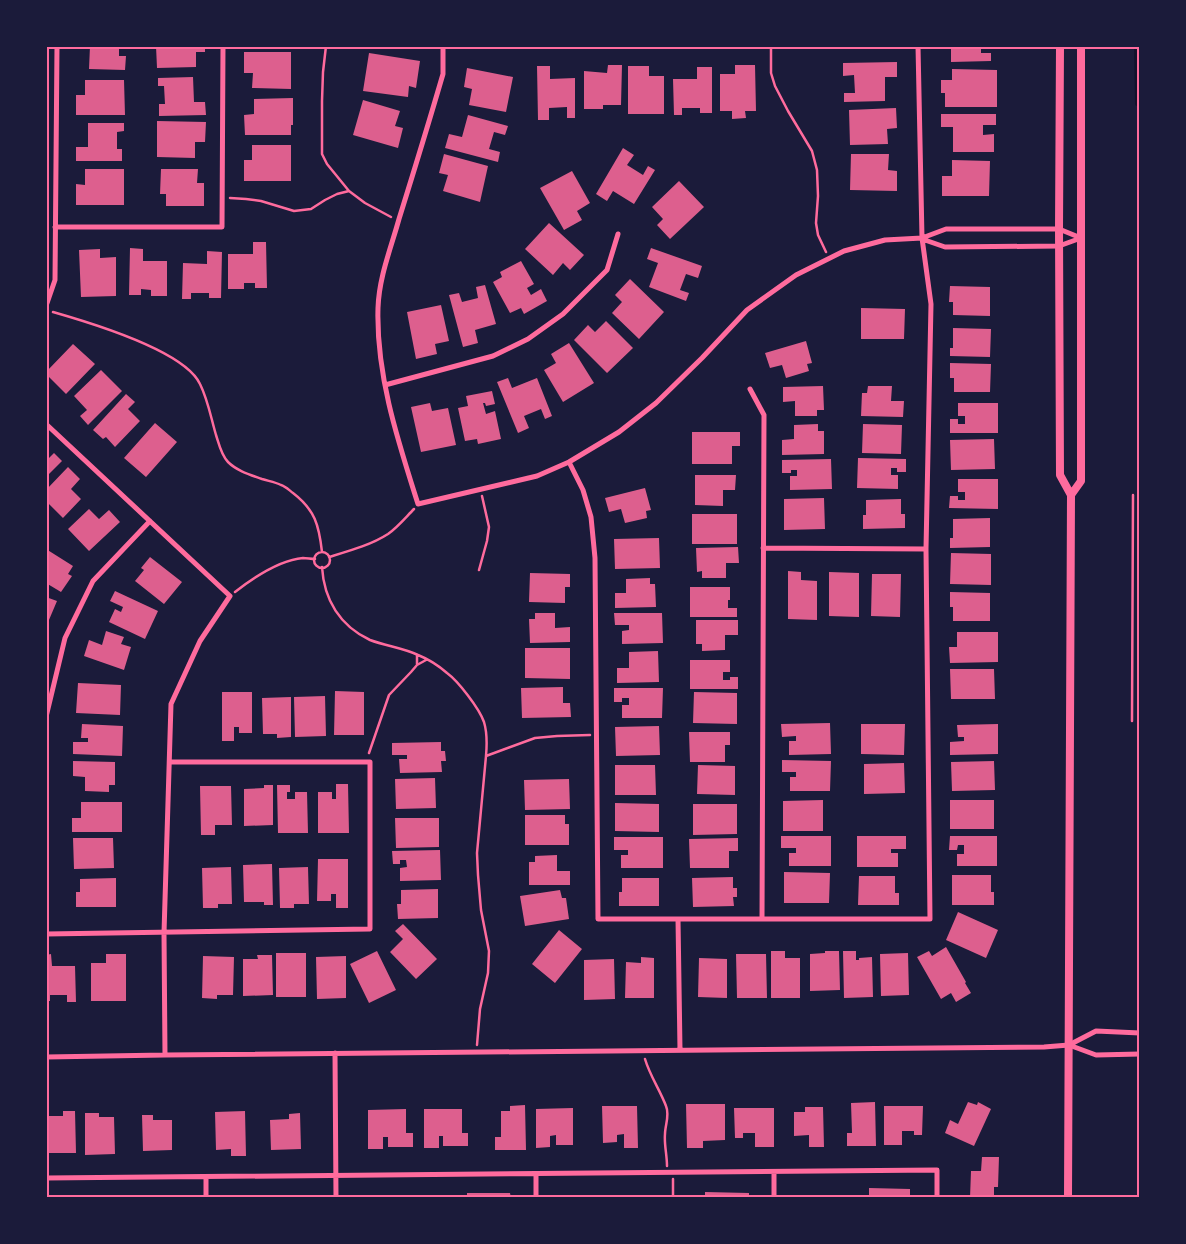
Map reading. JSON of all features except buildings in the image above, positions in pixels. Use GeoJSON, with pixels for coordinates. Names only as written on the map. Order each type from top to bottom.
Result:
{"type":"FeatureCollection","features":[{"type":"Feature","properties":{"kind":"main road"},"geometry":{"type":"LineString","coordinates":[[1060,46],[1060,475],[1071,495],[1068,1198]]}},
{"type":"Feature","properties":{"kind":"main road"},"geometry":{"type":"LineString","coordinates":[[1071,495],[1080,481],[1081,46]]}},
{"type":"Feature","properties":{"kind":"street"},"geometry":{"type":"LineString","coordinates":[[46,306],[55,280],[57,46]]}},
{"type":"Feature","properties":{"kind":"street"},"geometry":{"type":"LineString","coordinates":[[55,227],[222,227],[223,46]]}},
{"type":"Feature","properties":{"kind":"street"},"geometry":{"type":"LineString","coordinates":[[443,46],[443,74],[384,269],[378,306],[378,340],[385,385],[418,504],[537,476],[569,462],[619,432],[656,403],[747,310],[796,275],[844,251],[885,240],[922,238],[946,229],[1059,229],[1081,238]]}},
{"type":"Feature","properties":{"kind":"street"},"geometry":{"type":"LineString","coordinates":[[569,462],[583,490],[591,517],[595,558],[598,919],[930,919],[926,548],[931,304],[922,238],[918,46]]}},
{"type":"Feature","properties":{"kind":"street"},"geometry":{"type":"LineString","coordinates":[[385,385],[492,356],[528,339],[563,314],[607,270],[618,234]]}},
{"type":"Feature","properties":{"kind":"street"},"geometry":{"type":"LineString","coordinates":[[922,238],[945,247],[1059,246],[1081,238]]}},
{"type":"Feature","properties":{"kind":"street"},"geometry":{"type":"LineString","coordinates":[[750,389],[764,415],[762,919]]}},
{"type":"Feature","properties":{"kind":"street"},"geometry":{"type":"LineString","coordinates":[[46,424],[230,596],[200,641],[171,704],[164,933],[165,1055]]}},
{"type":"Feature","properties":{"kind":"street"},"geometry":{"type":"LineString","coordinates":[[46,717],[66,638],[93,581],[150,521]]}},
{"type":"Feature","properties":{"kind":"street"},"geometry":{"type":"LineString","coordinates":[[763,548],[926,548]]}},
{"type":"Feature","properties":{"kind":"street"},"geometry":{"type":"LineString","coordinates":[[46,934],[370,929],[370,762],[170,762]]}},
{"type":"Feature","properties":{"kind":"street"},"geometry":{"type":"LineString","coordinates":[[678,919],[680,1050]]}},
{"type":"Feature","properties":{"kind":"street"},"geometry":{"type":"LineString","coordinates":[[46,1057],[1044,1047],[1069,1045],[1096,1031],[1140,1033]]}},
{"type":"Feature","properties":{"kind":"street"},"geometry":{"type":"LineString","coordinates":[[1069,1045],[1096,1055],[1140,1054]]}},
{"type":"Feature","properties":{"kind":"street"},"geometry":{"type":"LineString","coordinates":[[335,1053],[336,1198]]}},
{"type":"Feature","properties":{"kind":"street"},"geometry":{"type":"LineString","coordinates":[[46,1178],[937,1170],[937,1198]]}},
{"type":"Feature","properties":{"kind":"street"},"geometry":{"type":"LineString","coordinates":[[774,1172],[774,1198]]}},
{"type":"Feature","properties":{"kind":"street"},"geometry":{"type":"LineString","coordinates":[[536,1174],[536,1198]]}},
{"type":"Feature","properties":{"kind":"street"},"geometry":{"type":"LineString","coordinates":[[206,1177],[206,1198]]}},
{"type":"Feature","properties":{"kind":"lane"},"geometry":{"type":"LineString","coordinates":[[1132,721],[1133,495]]}},
{"type":"Feature","properties":{"kind":"path"},"geometry":{"type":"LineString","coordinates":[[326,46],[323,72],[322,154],[327,164],[349,191],[365,203],[399,221]]}},
{"type":"Feature","properties":{"kind":"path"},"geometry":{"type":"LineString","coordinates":[[771,46],[771,73],[775,86],[812,151],[817,170],[816,223],[818,235],[829,259]]}},
{"type":"Feature","properties":{"kind":"path"},"geometry":{"type":"LineString","coordinates":[[222,198],[261,201],[294,211],[311,209],[337,194],[349,191]]}},
{"type":"Feature","properties":{"kind":"path"},"geometry":{"type":"LineString","coordinates":[[46,310],[92,323],[152,346],[182,365],[195,376],[200,383],[208,404],[222,453],[228,463],[238,469],[282,485],[304,502],[316,520],[321,538],[322,552]]}},
{"type":"Feature","properties":{"kind":"path"},"geometry":{"type":"LineString","coordinates":[[479,570],[489,526],[480,490]]}},
{"type":"Feature","properties":{"kind":"path"},"geometry":{"type":"LineString","coordinates":[[330,558],[373,542],[389,533],[418,504]]}},
{"type":"Feature","properties":{"kind":"path"},"geometry":{"type":"LineString","coordinates":[[322,552],[326,553],[330,558]]}},
{"type":"Feature","properties":{"kind":"path"},"geometry":{"type":"LineString","coordinates":[[322,552],[318,553],[315,559],[316,565],[324,567],[328,565],[330,558]]}},
{"type":"Feature","properties":{"kind":"path"},"geometry":{"type":"LineString","coordinates":[[230,596],[243,586],[282,564],[303,558],[315,559]]}},
{"type":"Feature","properties":{"kind":"path"},"geometry":{"type":"LineString","coordinates":[[322,567],[326,591],[338,615],[349,627],[370,639],[417,655],[449,674],[475,705],[484,721],[487,740],[477,853],[481,910],[490,951],[488,973],[480,1009],[477,1052]]}},
{"type":"Feature","properties":{"kind":"path"},"geometry":{"type":"LineString","coordinates":[[417,655],[417,664]]}},
{"type":"Feature","properties":{"kind":"path"},"geometry":{"type":"LineString","coordinates":[[370,762],[369,752],[390,695],[417,664],[426,660]]}},
{"type":"Feature","properties":{"kind":"path"},"geometry":{"type":"LineString","coordinates":[[486,756],[535,738],[597,734]]}},
{"type":"Feature","properties":{"kind":"path"},"geometry":{"type":"LineString","coordinates":[[642,1050],[649,1072],[667,1109],[664,1136],[667,1154],[667,1173]]}},
{"type":"Feature","properties":{"kind":"path"},"geometry":{"type":"LineString","coordinates":[[673,1198],[674,1173]]}},
{"type":"Feature","properties":{"kind":"waterway"},"geometry":{"type":"LineString","coordinates":[[1136,46],[1137,104]]}}]}
